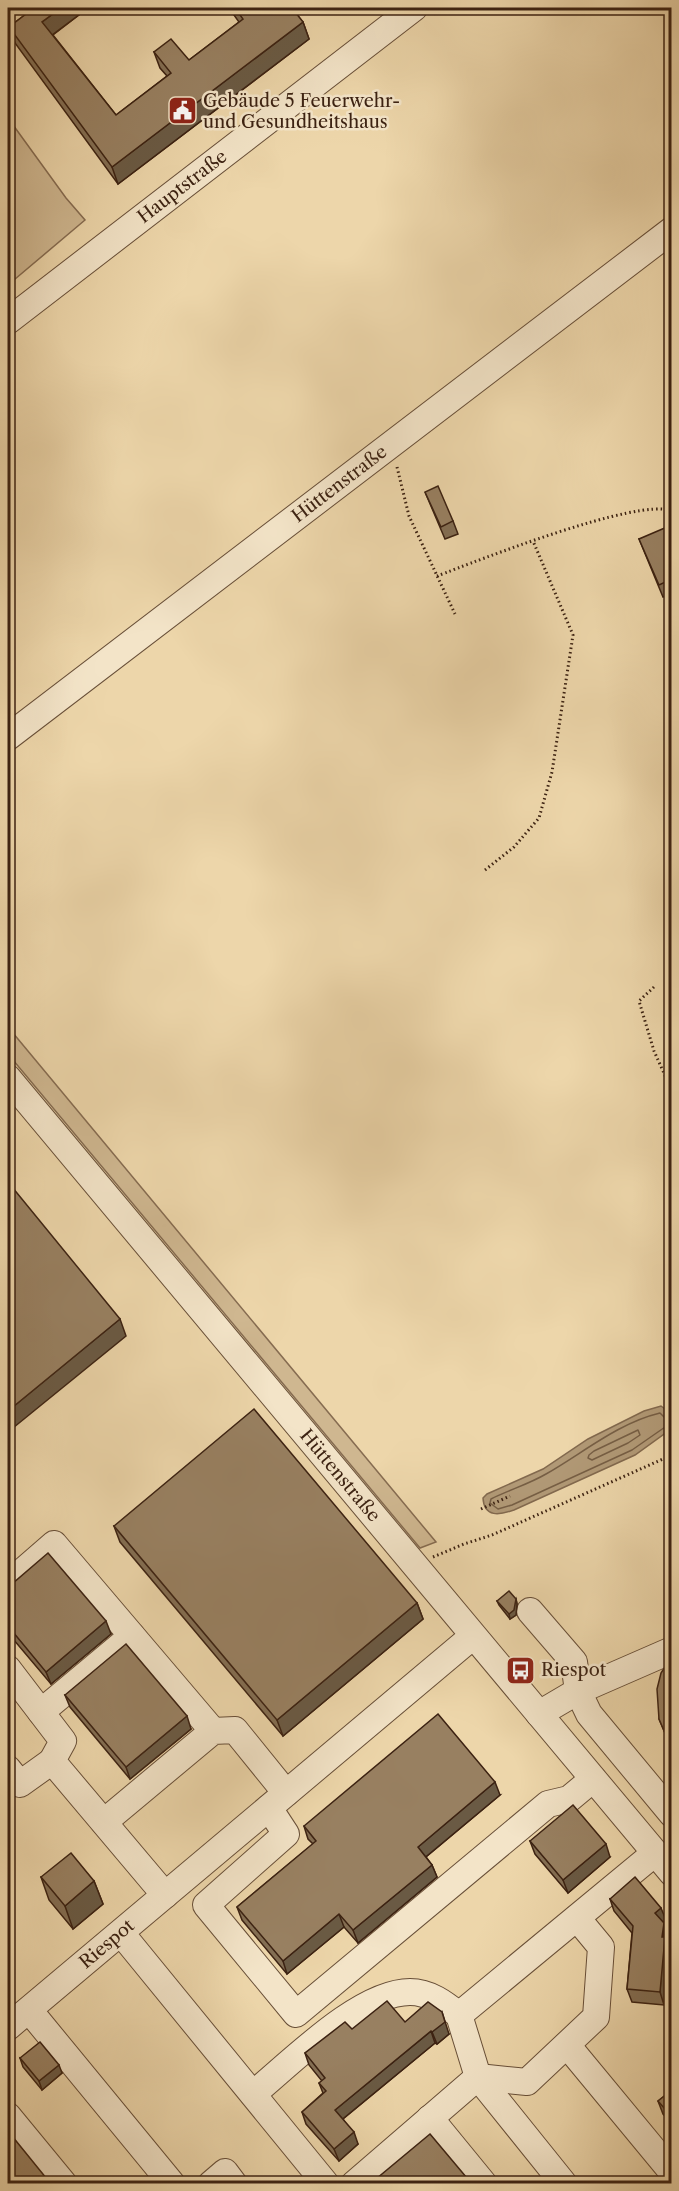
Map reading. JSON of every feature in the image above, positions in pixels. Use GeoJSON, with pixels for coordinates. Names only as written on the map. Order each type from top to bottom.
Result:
{"type":"FeatureCollection","features":[{"type":"Feature","properties":{"kind":"street","name":"Hauptstraße"},"geometry":{"type":"LineString","coordinates":[[8,321],[399,12]]}},
{"type":"Feature","properties":{"kind":"street","name":"Hüttenstraße"},"geometry":{"type":"LineString","coordinates":[[8,737],[672,230]]}},
{"type":"Feature","properties":{"kind":"street","name":"Hüttenstraße"},"geometry":{"type":"LineString","coordinates":[[8,1078],[672,1873]]}},
{"type":"Feature","properties":{"kind":"street"},"geometry":{"type":"LineString","coordinates":[[8,1584],[54,1544],[213,1731]]}},
{"type":"Feature","properties":{"kind":"street"},"geometry":{"type":"LineString","coordinates":[[530,1611],[574,1662],[578,1690],[590,1714],[672,1814]]}},
{"type":"Feature","properties":{"kind":"street"},"geometry":{"type":"LineString","coordinates":[[41,1712],[132,1636]]}},
{"type":"Feature","properties":{"kind":"street","name":"Riespot"},"geometry":{"type":"LineString","coordinates":[[15,2018],[121,1933],[473,1636]]}},
{"type":"Feature","properties":{"kind":"street"},"geometry":{"type":"LineString","coordinates":[[539,1714],[578,1690],[672,1650]]}},
{"type":"Feature","properties":{"kind":"street"},"geometry":{"type":"LineString","coordinates":[[8,1669],[16,1699],[41,1712],[63,1741],[52,1761],[20,1784],[8,1769]]}},
{"type":"Feature","properties":{"kind":"street"},"geometry":{"type":"LineString","coordinates":[[104,1822],[213,1731],[235,1731],[278,1801],[286,1834],[206,1905],[296,2014],[548,1804],[569,1799],[593,1779]]}},
{"type":"Feature","properties":{"kind":"street"},"geometry":{"type":"LineString","coordinates":[[52,1761],[165,1895]]}},
{"type":"Feature","properties":{"kind":"street"},"geometry":{"type":"LineString","coordinates":[[459,2015],[655,1853]]}},
{"type":"Feature","properties":{"kind":"street"},"geometry":{"type":"LineString","coordinates":[[354,2184],[478,2077],[527,2082],[596,2017],[601,1947],[577,1918]]}},
{"type":"Feature","properties":{"kind":"street"},"geometry":{"type":"LineString","coordinates":[[121,1933],[326,2184]]}},
{"type":"Feature","properties":{"kind":"street"},"geometry":{"type":"LineString","coordinates":[[253,2094],[338,2022],[376,1999],[410,1992],[438,1998],[459,2015],[478,2077],[564,2184]]}},
{"type":"Feature","properties":{"kind":"street"},"geometry":{"type":"LineString","coordinates":[[15,2018],[172,2184]]}},
{"type":"Feature","properties":{"kind":"street"},"geometry":{"type":"LineString","coordinates":[[567,2045],[672,2172]]}},
{"type":"Feature","properties":{"kind":"street"},"geometry":{"type":"LineString","coordinates":[[8,2116],[64,2184]]}},
{"type":"Feature","properties":{"kind":"street"},"geometry":{"type":"LineString","coordinates":[[430,2118],[484,2184]]}},
{"type":"Feature","properties":{"kind":"street"},"geometry":{"type":"LineString","coordinates":[[211,2184],[225,2172],[234,2184]]}},
{"type":"Feature","properties":{"kind":"path"},"geometry":{"type":"LineString","coordinates":[[390,445],[409,516],[455,614]]}},
{"type":"Feature","properties":{"kind":"path"},"geometry":{"type":"LineString","coordinates":[[437,576],[533,541],[629,512],[664,508],[672,512]]}},
{"type":"Feature","properties":{"kind":"path"},"geometry":{"type":"LineString","coordinates":[[485,870],[514,847],[539,818],[552,772],[573,635],[533,541]]}},
{"type":"Feature","properties":{"kind":"path"},"geometry":{"type":"LineString","coordinates":[[654,987],[639,1001],[654,1051],[672,1091]]}},
{"type":"Feature","properties":{"kind":"path"},"geometry":{"type":"LineString","coordinates":[[415,1565],[492,1535],[672,1455]]}},
{"type":"Feature","properties":{"kind":"path"},"geometry":{"type":"LineString","coordinates":[[481,1509],[510,1496]]}},
{"type":"Feature","properties":{"kind":"shaded area"},"geometry":{"type":"Polygon","coordinates":[[[8,118],[66,198],[85,220],[8,285],[8,118]]]}},
{"type":"Feature","properties":{"kind":"shaded area"},"geometry":{"type":"Polygon","coordinates":[[[8,1027],[436,1542],[420,1548],[8,1054],[8,1027]]]}},
{"type":"Feature","properties":{"kind":"water"},"geometry":{"type":"Polygon","coordinates":[[[661,1406],[670,1416],[671,1429],[635,1455],[514,1510],[498,1514],[486,1509],[483,1498],[487,1494],[543,1469],[588,1439],[644,1411],[661,1406]]]}},
{"type":"Feature","properties":{"kind":"building","name":"Gebäude 5 Feuerwehr- und Gesundheitshaus"},"geometry":{"type":"Polygon","coordinates":[[[34,8],[61,8],[42,22],[116,115],[171,73],[154,52],[171,39],[189,60],[243,19],[235,8],[292,8],[303,22],[112,167],[9,27],[34,8]]]}},
{"type":"Feature","properties":{"kind":"building"},"geometry":{"type":"Polygon","coordinates":[[[438,486],[453,521],[441,527],[425,492],[438,486]]]}},
{"type":"Feature","properties":{"kind":"building"},"geometry":{"type":"Polygon","coordinates":[[[667,527],[672,537],[672,579],[659,585],[639,539],[667,527]]]}},
{"type":"Feature","properties":{"kind":"building"},"geometry":{"type":"Polygon","coordinates":[[[8,1182],[120,1319],[8,1411],[8,1182]]]}},
{"type":"Feature","properties":{"kind":"building"},"geometry":{"type":"Polygon","coordinates":[[[254,1409],[417,1603],[277,1720],[114,1526],[254,1409]]]}},
{"type":"Feature","properties":{"kind":"building"},"geometry":{"type":"Polygon","coordinates":[[[48,1553],[106,1621],[46,1672],[8,1626],[8,1585],[48,1553]]]}},
{"type":"Feature","properties":{"kind":"building"},"geometry":{"type":"Polygon","coordinates":[[[509,1591],[516,1599],[514,1610],[509,1614],[497,1601],[509,1591]]]}},
{"type":"Feature","properties":{"kind":"building"},"geometry":{"type":"Polygon","coordinates":[[[126,1644],[187,1716],[126,1767],[65,1695],[126,1644]]]}},
{"type":"Feature","properties":{"kind":"building"},"geometry":{"type":"Polygon","coordinates":[[[672,1656],[672,1744],[659,1719],[657,1689],[661,1673],[672,1656]]]}},
{"type":"Feature","properties":{"kind":"building"},"geometry":{"type":"Polygon","coordinates":[[[438,1714],[495,1782],[418,1847],[432,1865],[353,1930],[339,1914],[283,1961],[237,1907],[316,1841],[304,1826],[438,1714]]]}},
{"type":"Feature","properties":{"kind":"building"},"geometry":{"type":"Polygon","coordinates":[[[573,1805],[606,1844],[563,1880],[530,1841],[573,1805]]]}},
{"type":"Feature","properties":{"kind":"building"},"geometry":{"type":"Polygon","coordinates":[[[71,1853],[94,1881],[65,1906],[41,1877],[71,1853]]]}},
{"type":"Feature","properties":{"kind":"building"},"geometry":{"type":"Polygon","coordinates":[[[635,1877],[661,1908],[655,1913],[664,1923],[662,1937],[665,1937],[660,1992],[627,1989],[633,1926],[610,1899],[635,1877]]]}},
{"type":"Feature","properties":{"kind":"building"},"geometry":{"type":"Polygon","coordinates":[[[387,2001],[405,2022],[428,2002],[442,2012],[445,2022],[335,2110],[354,2132],[334,2149],[302,2112],[326,2091],[319,2083],[325,2078],[305,2053],[345,2022],[352,2029],[387,2001]]]}},
{"type":"Feature","properties":{"kind":"building"},"geometry":{"type":"Polygon","coordinates":[[[40,2042],[59,2065],[39,2081],[20,2058],[40,2042]]]}},
{"type":"Feature","properties":{"kind":"building"},"geometry":{"type":"Polygon","coordinates":[[[672,2090],[672,2117],[658,2101],[672,2090]]]}},
{"type":"Feature","properties":{"kind":"building"},"geometry":{"type":"Polygon","coordinates":[[[8,2131],[51,2184],[8,2184],[8,2131]]]}},
{"type":"Feature","properties":{"kind":"building"},"geometry":{"type":"Polygon","coordinates":[[[430,2134],[472,2184],[370,2184],[430,2134]]]}},
{"type":"Feature","properties":{"kind":"place","name":"Gebäude 5 Feuerwehr- und Gesundheitshaus"},"geometry":{"type":"Point","coordinates":[182,111]}},
{"type":"Feature","properties":{"kind":"place","name":"Riespot"},"geometry":{"type":"Point","coordinates":[520,1670]}}]}
